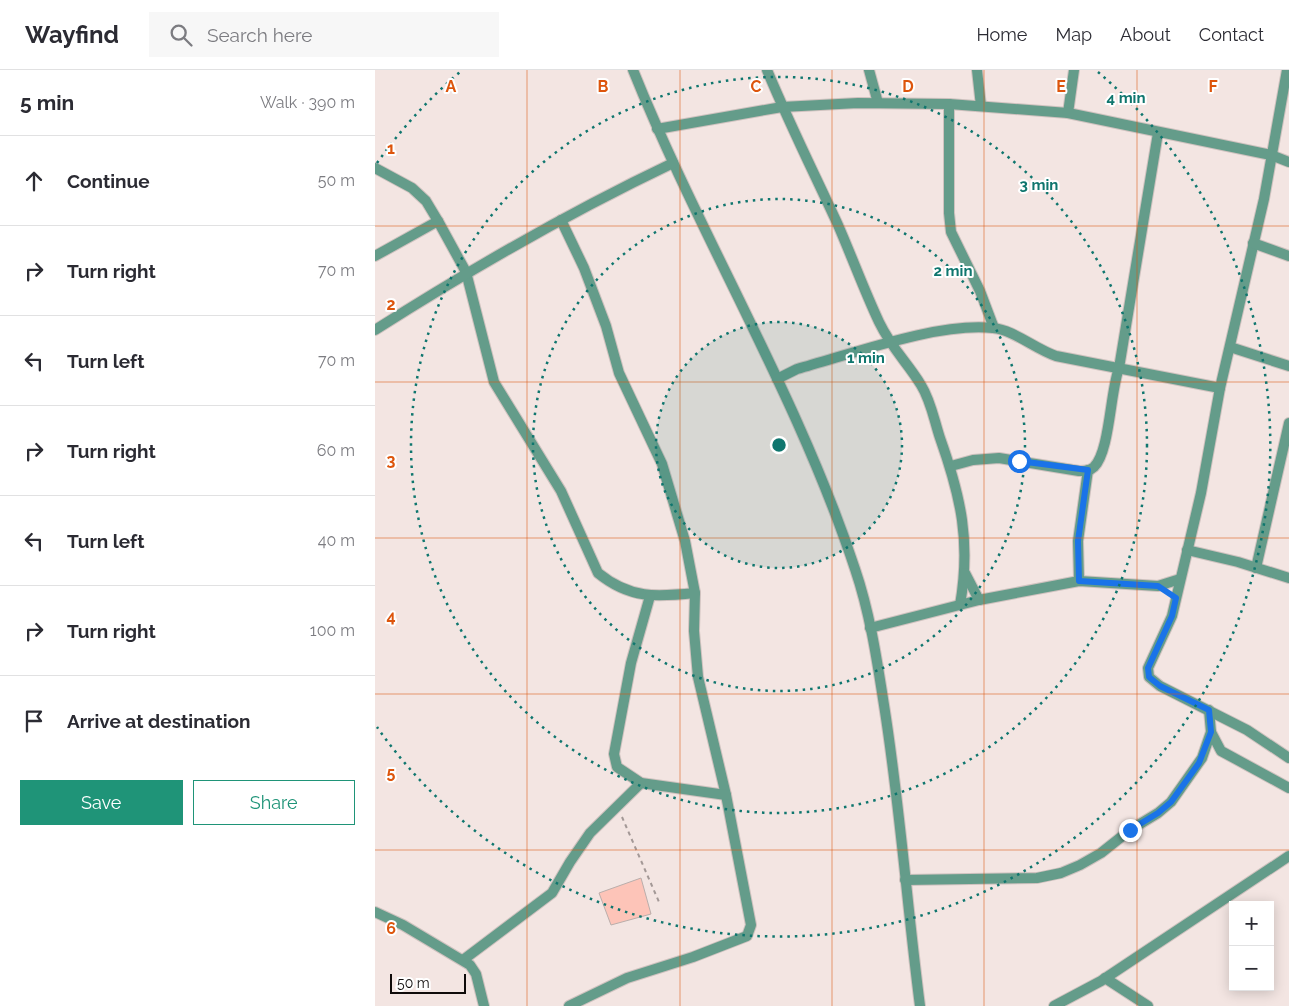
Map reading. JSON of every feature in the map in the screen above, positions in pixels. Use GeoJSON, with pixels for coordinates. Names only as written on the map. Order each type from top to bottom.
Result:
{"type":"FeatureCollection","features":[{"type":"Feature","properties":{"kind":"street"},"geometry":{"type":"LineString","coordinates":[[633,70],[657,129],[736,288],[812,456],[856,570],[870,628],[892,756],[920,1006]]}},
{"type":"Feature","properties":{"kind":"street"},"geometry":{"type":"LineString","coordinates":[[767,70],[889,343],[921,384],[927,397],[951,466],[961,508],[965,573],[960,604]]}},
{"type":"Feature","properties":{"kind":"street"},"geometry":{"type":"LineString","coordinates":[[869,70],[878,104]]}},
{"type":"Feature","properties":{"kind":"street"},"geometry":{"type":"LineString","coordinates":[[977,70],[981,106]]}},
{"type":"Feature","properties":{"kind":"street"},"geometry":{"type":"LineString","coordinates":[[1068,114],[1074,70]]}},
{"type":"Feature","properties":{"kind":"street"},"geometry":{"type":"LineString","coordinates":[[1287,70],[1264,199],[1221,388],[1201,493],[1172,616],[1148,668],[1149,677],[1160,686],[1247,730],[1289,758]]}},
{"type":"Feature","properties":{"kind":"street"},"geometry":{"type":"LineString","coordinates":[[657,129],[782,107],[949,104],[1068,114],[1271,154],[1289,162]]}},
{"type":"Feature","properties":{"kind":"street"},"geometry":{"type":"LineString","coordinates":[[949,104],[949,213],[951,232],[980,291],[994,328]]}},
{"type":"Feature","properties":{"kind":"street"},"geometry":{"type":"LineString","coordinates":[[951,466],[973,460],[999,458],[1088,470],[1095,466],[1102,450],[1113,382],[1119,368],[1158,133]]}},
{"type":"Feature","properties":{"kind":"street"},"geometry":{"type":"LineString","coordinates":[[375,330],[465,272],[598,199],[673,163]]}},
{"type":"Feature","properties":{"kind":"street"},"geometry":{"type":"LineString","coordinates":[[375,168],[412,188],[426,201],[438,221],[465,272],[494,382],[561,491],[589,557],[598,573],[609,582],[650,596],[695,593]]}},
{"type":"Feature","properties":{"kind":"street"},"geometry":{"type":"LineString","coordinates":[[561,220],[584,268],[607,326],[619,373],[671,490],[691,564],[695,593],[694,631],[697,677],[726,795],[751,925],[747,936],[693,957],[627,978],[569,1006]]}},
{"type":"Feature","properties":{"kind":"street"},"geometry":{"type":"LineString","coordinates":[[375,256],[438,221]]}},
{"type":"Feature","properties":{"kind":"street"},"geometry":{"type":"LineString","coordinates":[[1253,243],[1289,256]]}},
{"type":"Feature","properties":{"kind":"street"},"geometry":{"type":"LineString","coordinates":[[777,379],[797,369],[938,331],[994,328],[1008,332],[1041,351],[1221,388]]}},
{"type":"Feature","properties":{"kind":"street"},"geometry":{"type":"LineString","coordinates":[[1230,347],[1289,366]]}},
{"type":"Feature","properties":{"kind":"street"},"geometry":{"type":"LineString","coordinates":[[1256,568],[1289,422]]}},
{"type":"Feature","properties":{"kind":"street"},"geometry":{"type":"LineString","coordinates":[[1079,581],[1078,541],[1088,470]]}},
{"type":"Feature","properties":{"kind":"street"},"geometry":{"type":"LineString","coordinates":[[1187,550],[1289,578]]}},
{"type":"Feature","properties":{"kind":"street"},"geometry":{"type":"LineString","coordinates":[[965,573],[979,600]]}},
{"type":"Feature","properties":{"kind":"street"},"geometry":{"type":"LineString","coordinates":[[870,628],[960,604],[1079,581],[1158,586],[1181,579]]}},
{"type":"Feature","properties":{"kind":"street"},"geometry":{"type":"LineString","coordinates":[[1158,586],[1176,598]]}},
{"type":"Feature","properties":{"kind":"street"},"geometry":{"type":"LineString","coordinates":[[650,596],[631,663],[614,754],[617,767],[641,783],[726,795]]}},
{"type":"Feature","properties":{"kind":"street"},"geometry":{"type":"LineString","coordinates":[[1209,710],[1211,732],[1221,751],[1289,788]]}},
{"type":"Feature","properties":{"kind":"street"},"geometry":{"type":"LineString","coordinates":[[905,880],[1037,878],[1061,873],[1101,853],[1130,830],[1158,813],[1171,802],[1202,758],[1211,732]]}},
{"type":"Feature","properties":{"kind":"street"},"geometry":{"type":"LineString","coordinates":[[1202,758],[1221,751]]}},
{"type":"Feature","properties":{"kind":"street"},"geometry":{"type":"LineString","coordinates":[[463,960],[552,893],[569,862],[590,833],[641,783]]}},
{"type":"Feature","properties":{"kind":"street"},"geometry":{"type":"LineString","coordinates":[[1055,1006],[1105,978],[1289,856]]}},
{"type":"Feature","properties":{"kind":"street"},"geometry":{"type":"LineString","coordinates":[[375,912],[403,925],[463,960],[476,974],[484,1006]]}},
{"type":"Feature","properties":{"kind":"street"},"geometry":{"type":"LineString","coordinates":[[1105,978],[1148,1006]]}},
{"type":"Feature","properties":{"kind":"path"},"geometry":{"type":"LineString","coordinates":[[618,806],[659,902]]}},
{"type":"Feature","properties":{"kind":"building"},"geometry":{"type":"Polygon","coordinates":[[[641,878],[651,914],[611,925],[599,893],[641,878]]]}},
{"type":"Feature","properties":{"kind":"route"},"geometry":{"type":"LineString","coordinates":[[1019,461],[1079,471],[1088,470],[1078,541],[1079,581],[1127,582],[1158,586],[1176,598],[1172,616],[1148,668],[1149,677],[1160,686],[1209,710],[1211,732],[1202,758],[1171,802],[1158,813],[1130,830]]}}]}
